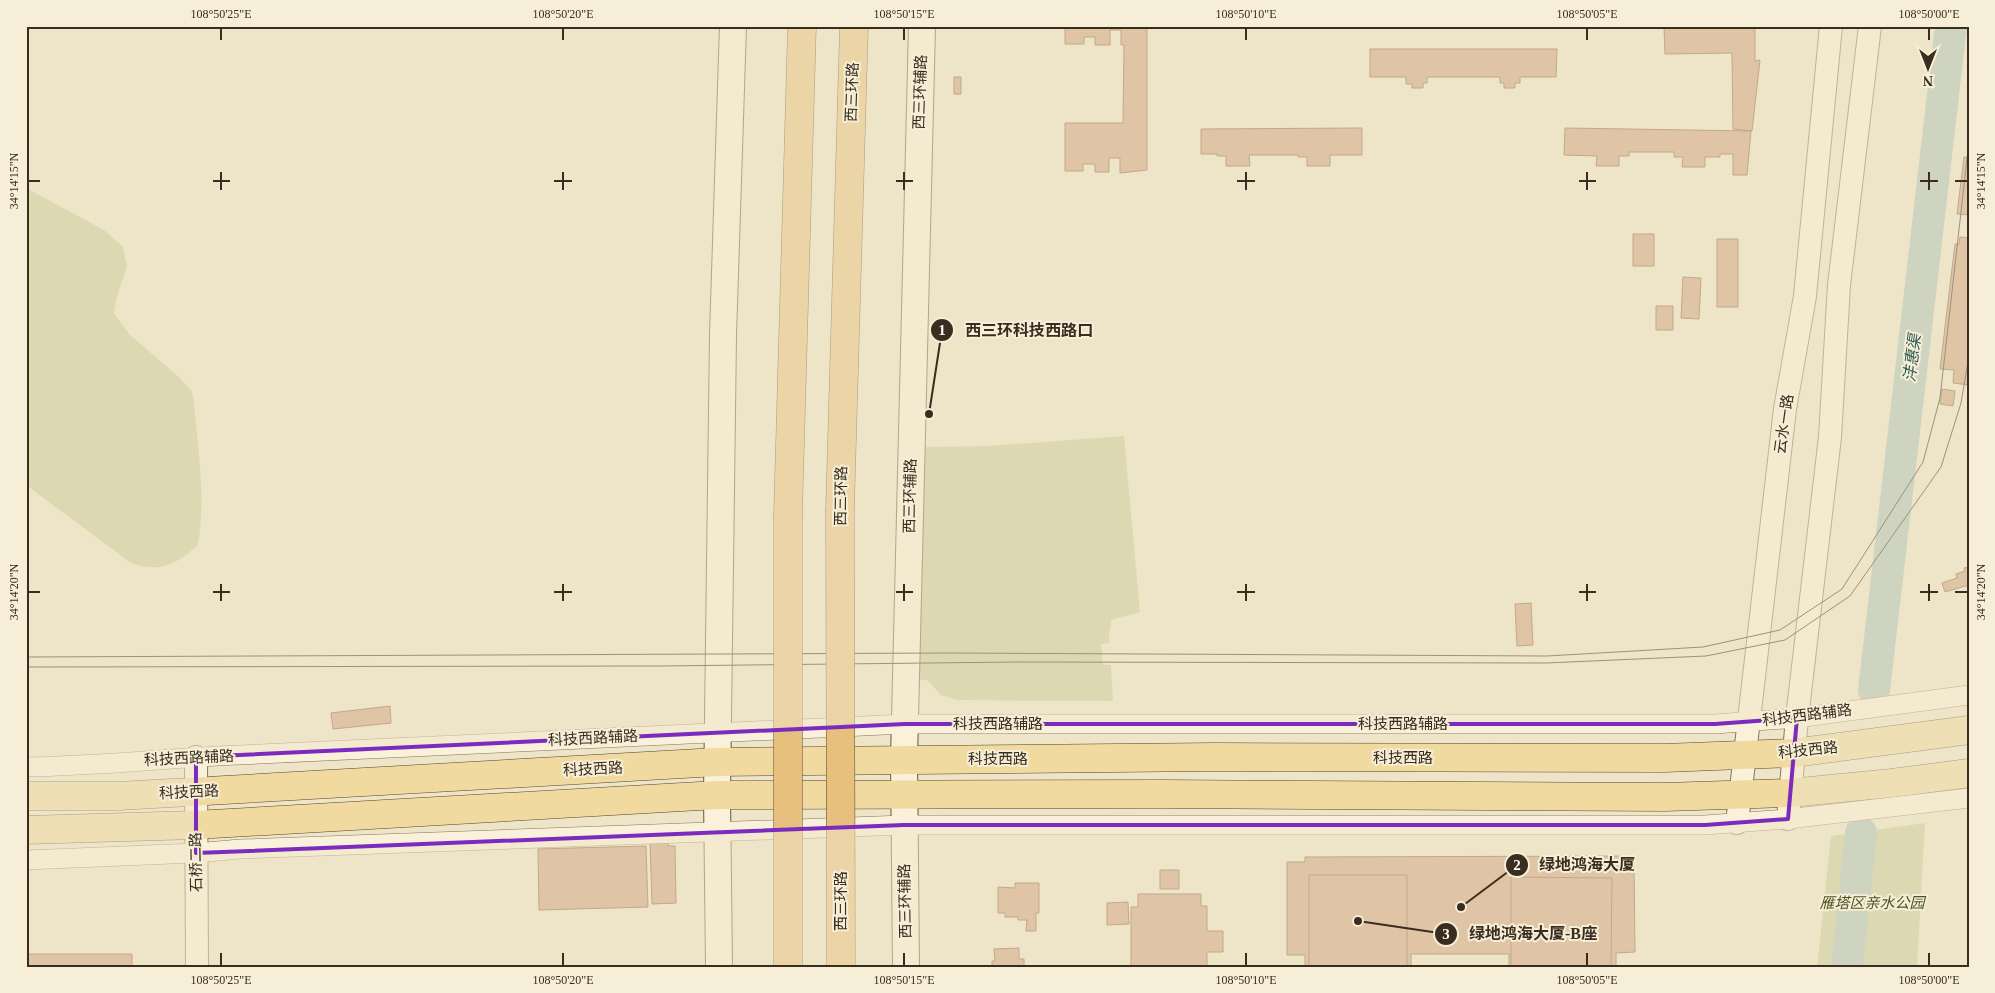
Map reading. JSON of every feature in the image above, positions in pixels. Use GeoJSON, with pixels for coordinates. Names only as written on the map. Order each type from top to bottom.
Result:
{"type":"FeatureCollection","features":[{"type":"Feature","properties":{"kind":"highway"},"geometry":{"type":"LineString","coordinates":[[788,967],[788,513],[802,26]]}},
{"type":"Feature","properties":{"kind":"highway","name":"西三环路"},"geometry":{"type":"LineString","coordinates":[[841,967],[840,508],[854,26]]}},
{"type":"Feature","properties":{"kind":"main road"},"geometry":{"type":"LineString","coordinates":[[719,967],[717,795],[723,334],[733,26]]}},
{"type":"Feature","properties":{"kind":"main road","name":"西三环辅路"},"geometry":{"type":"LineString","coordinates":[[906,967],[904,759],[922,26]]}},
{"type":"Feature","properties":{"kind":"main road","name":"科技西路"},"geometry":{"type":"LineString","coordinates":[[26,796],[118,796],[718,762],[904,759],[1665,758],[1794,753],[1969,730]]}},
{"type":"Feature","properties":{"kind":"main road"},"geometry":{"type":"LineString","coordinates":[[26,830],[195,824],[717,795],[1174,794],[1665,797],[1741,794],[1789,806],[1892,783],[1969,773]]}},
{"type":"Feature","properties":{"kind":"street","name":"云水一路"},"geometry":{"type":"LineString","coordinates":[[1737,823],[1785,408],[1805,296],[1831,26]]}},
{"type":"Feature","properties":{"kind":"street"},"geometry":{"type":"LineString","coordinates":[[1789,806],[1797,718],[1830,437],[1839,285],[1870,26]]}},
{"type":"Feature","properties":{"kind":"street","name":"科技西路辅路"},"geometry":{"type":"LineString","coordinates":[[26,767],[73,767],[196,757],[905,724],[1715,724],[1797,718],[1969,695]]}},
{"type":"Feature","properties":{"kind":"street","name":"石桥二路"},"geometry":{"type":"LineString","coordinates":[[196,757],[197,967]]}},
{"type":"Feature","properties":{"kind":"street"},"geometry":{"type":"LineString","coordinates":[[26,860],[196,853],[240,849],[904,825],[1706,825],[1737,823],[1789,806],[1969,798]]}},
{"type":"Feature","properties":{"kind":"highlighted area"},"geometry":{"type":"Polygon","coordinates":[[[1797,718],[1788,819],[1705,825],[904,825],[196,853],[196,757],[905,724],[1715,724],[1797,718]]]}},
{"type":"Feature","properties":{"kind":"green space"},"geometry":{"type":"Polygon","coordinates":[[[26,188],[104,230],[123,247],[127,267],[117,296],[114,313],[130,335],[179,377],[192,392],[199,456],[200,528],[198,545],[175,562],[159,567],[131,563],[26,485],[26,188]]]}},
{"type":"Feature","properties":{"kind":"green space"},"geometry":{"type":"Polygon","coordinates":[[[1124,436],[1140,612],[1111,620],[1109,643],[1101,644],[1103,665],[1111,665],[1113,701],[957,700],[941,695],[927,680],[918,680],[923,468],[926,447],[988,446],[1124,436]]]}},
{"type":"Feature","properties":{"kind":"green space","name":"雁塔区亲水公园"},"geometry":{"type":"Polygon","coordinates":[[[1925,823],[1917,967],[1817,967],[1831,836],[1925,823]]]}},
{"type":"Feature","properties":{"kind":"building"},"geometry":{"type":"Polygon","coordinates":[[[1065,26],[1147,26],[1147,170],[1120,173],[1120,158],[1109,158],[1109,172],[1095,172],[1095,164],[1083,164],[1083,171],[1065,171],[1065,123],[1123,123],[1124,45],[1121,45],[1121,30],[1110,30],[1110,45],[1095,45],[1095,37],[1084,37],[1084,44],[1065,44],[1065,26]]]}},
{"type":"Feature","properties":{"kind":"building"},"geometry":{"type":"Polygon","coordinates":[[[1755,26],[1755,61],[1760,60],[1752,131],[1733,129],[1732,53],[1665,54],[1664,27],[1755,26]]]}},
{"type":"Feature","properties":{"kind":"building"},"geometry":{"type":"Polygon","coordinates":[[[1370,49],[1557,49],[1556,77],[1520,77],[1520,83],[1515,83],[1515,88],[1504,88],[1504,83],[1500,83],[1500,77],[1427,77],[1427,83],[1423,83],[1423,88],[1412,88],[1412,84],[1406,84],[1406,77],[1370,77],[1370,49]]]}},
{"type":"Feature","properties":{"kind":"building"},"geometry":{"type":"Polygon","coordinates":[[[954,77],[961,77],[961,94],[954,94],[954,77]]]}},
{"type":"Feature","properties":{"kind":"building"},"geometry":{"type":"Polygon","coordinates":[[[1362,128],[1362,155],[1330,155],[1330,166],[1307,166],[1307,157],[1298,157],[1298,155],[1249,155],[1250,166],[1226,166],[1226,156],[1201,154],[1201,129],[1362,128]]]}},
{"type":"Feature","properties":{"kind":"building"},"geometry":{"type":"Polygon","coordinates":[[[1565,128],[1751,131],[1747,175],[1733,175],[1733,154],[1720,154],[1720,157],[1705,157],[1705,167],[1682,167],[1683,157],[1674,157],[1674,152],[1629,152],[1629,156],[1619,156],[1619,166],[1596,166],[1597,156],[1564,155],[1565,128]]]}},
{"type":"Feature","properties":{"kind":"building"},"geometry":{"type":"Polygon","coordinates":[[[1964,157],[1969,158],[1969,215],[1957,214],[1964,157]]]}},
{"type":"Feature","properties":{"kind":"building"},"geometry":{"type":"Polygon","coordinates":[[[1633,234],[1654,234],[1654,266],[1633,266],[1633,234]]]}},
{"type":"Feature","properties":{"kind":"building"},"geometry":{"type":"Polygon","coordinates":[[[1960,237],[1969,238],[1969,385],[1953,383],[1954,370],[1940,369],[1955,244],[1959,244],[1960,237]]]}},
{"type":"Feature","properties":{"kind":"building"},"geometry":{"type":"Polygon","coordinates":[[[1717,239],[1738,239],[1738,307],[1717,307],[1717,239]]]}},
{"type":"Feature","properties":{"kind":"building"},"geometry":{"type":"Polygon","coordinates":[[[1683,277],[1701,278],[1699,319],[1681,318],[1683,277]]]}},
{"type":"Feature","properties":{"kind":"building"},"geometry":{"type":"Polygon","coordinates":[[[1656,306],[1673,306],[1673,330],[1656,330],[1656,306]]]}},
{"type":"Feature","properties":{"kind":"building"},"geometry":{"type":"Polygon","coordinates":[[[1942,389],[1955,391],[1953,406],[1940,404],[1942,389]]]}},
{"type":"Feature","properties":{"kind":"building"},"geometry":{"type":"Polygon","coordinates":[[[1969,567],[1969,585],[1945,592],[1942,583],[1957,578],[1956,574],[1965,571],[1964,568],[1969,567]]]}},
{"type":"Feature","properties":{"kind":"building"},"geometry":{"type":"Polygon","coordinates":[[[1531,603],[1533,645],[1517,646],[1515,604],[1531,603]]]}},
{"type":"Feature","properties":{"kind":"building"},"geometry":{"type":"Polygon","coordinates":[[[390,706],[391,723],[333,729],[331,713],[390,706]]]}},
{"type":"Feature","properties":{"kind":"building"},"geometry":{"type":"Polygon","coordinates":[[[668,840],[668,846],[675,846],[676,903],[652,904],[650,841],[668,840]]]}},
{"type":"Feature","properties":{"kind":"building"},"geometry":{"type":"Polygon","coordinates":[[[646,846],[648,907],[539,910],[538,849],[646,846]]]}},
{"type":"Feature","properties":{"kind":"building"},"geometry":{"type":"Polygon","coordinates":[[[1627,856],[1627,862],[1634,862],[1635,952],[1616,953],[1616,967],[1509,967],[1509,954],[1411,954],[1411,967],[1305,967],[1305,955],[1287,955],[1287,862],[1305,862],[1305,857],[1627,856]]]}},
{"type":"Feature","properties":{"kind":"building"},"geometry":{"type":"Polygon","coordinates":[[[1160,870],[1179,870],[1179,889],[1160,889],[1160,870]]]}},
{"type":"Feature","properties":{"kind":"building"},"geometry":{"type":"Polygon","coordinates":[[[1309,875],[1407,875],[1407,967],[1309,966],[1309,875]]]}},
{"type":"Feature","properties":{"kind":"building"},"geometry":{"type":"Polygon","coordinates":[[[1511,877],[1612,878],[1611,966],[1511,966],[1511,877]]]}},
{"type":"Feature","properties":{"kind":"building"},"geometry":{"type":"Polygon","coordinates":[[[1015,883],[1039,883],[1039,913],[1036,913],[1036,931],[1026,931],[1027,920],[1018,920],[1018,917],[1005,917],[1005,913],[998,913],[998,887],[1015,888],[1015,883]]]}},
{"type":"Feature","properties":{"kind":"building"},"geometry":{"type":"Polygon","coordinates":[[[1138,894],[1201,894],[1201,906],[1207,906],[1207,931],[1223,931],[1223,952],[1207,952],[1207,967],[1131,967],[1131,907],[1138,907],[1138,894]]]}},
{"type":"Feature","properties":{"kind":"building"},"geometry":{"type":"Polygon","coordinates":[[[1128,902],[1129,924],[1107,925],[1107,903],[1128,902]]]}},
{"type":"Feature","properties":{"kind":"building"},"geometry":{"type":"Polygon","coordinates":[[[1019,948],[1019,959],[1024,959],[1024,967],[992,967],[992,961],[995,961],[994,949],[1019,948]]]}},
{"type":"Feature","properties":{"kind":"building"},"geometry":{"type":"Polygon","coordinates":[[[26,954],[132,954],[132,967],[26,967],[26,954]]]}},
{"type":"Feature","properties":{"kind":"waterway","name":"沣惠渠"},"geometry":{"type":"LineString","coordinates":[[1874,690],[1951,26]]}},
{"type":"Feature","properties":{"kind":"waterway","name":"沣惠渠"},"geometry":{"type":"LineString","coordinates":[[1847,967],[1861,833]]}},
{"type":"Feature","properties":{"kind":"tram line"},"geometry":{"type":"LineString","coordinates":[[26,657],[949,653],[1547,656],[1703,647],[1780,630],[1842,589],[1923,462],[1940,398],[1969,141]]}},
{"type":"Feature","properties":{"kind":"tram line"},"geometry":{"type":"LineString","coordinates":[[26,667],[660,666],[1018,662],[1546,663],[1706,656],[1785,640],[1850,596],[1941,467],[1961,403],[1969,356]]}},
{"type":"Feature","properties":{"kind":"place","name":"西三环科技西路口"},"geometry":{"type":"Point","coordinates":[929,414]}},
{"type":"Feature","properties":{"kind":"place","name":"绿地鸿海大厦"},"geometry":{"type":"Point","coordinates":[1461,907]}},
{"type":"Feature","properties":{"kind":"place","name":"绿地鸿海大厦-B座"},"geometry":{"type":"Point","coordinates":[1358,921]}}]}
